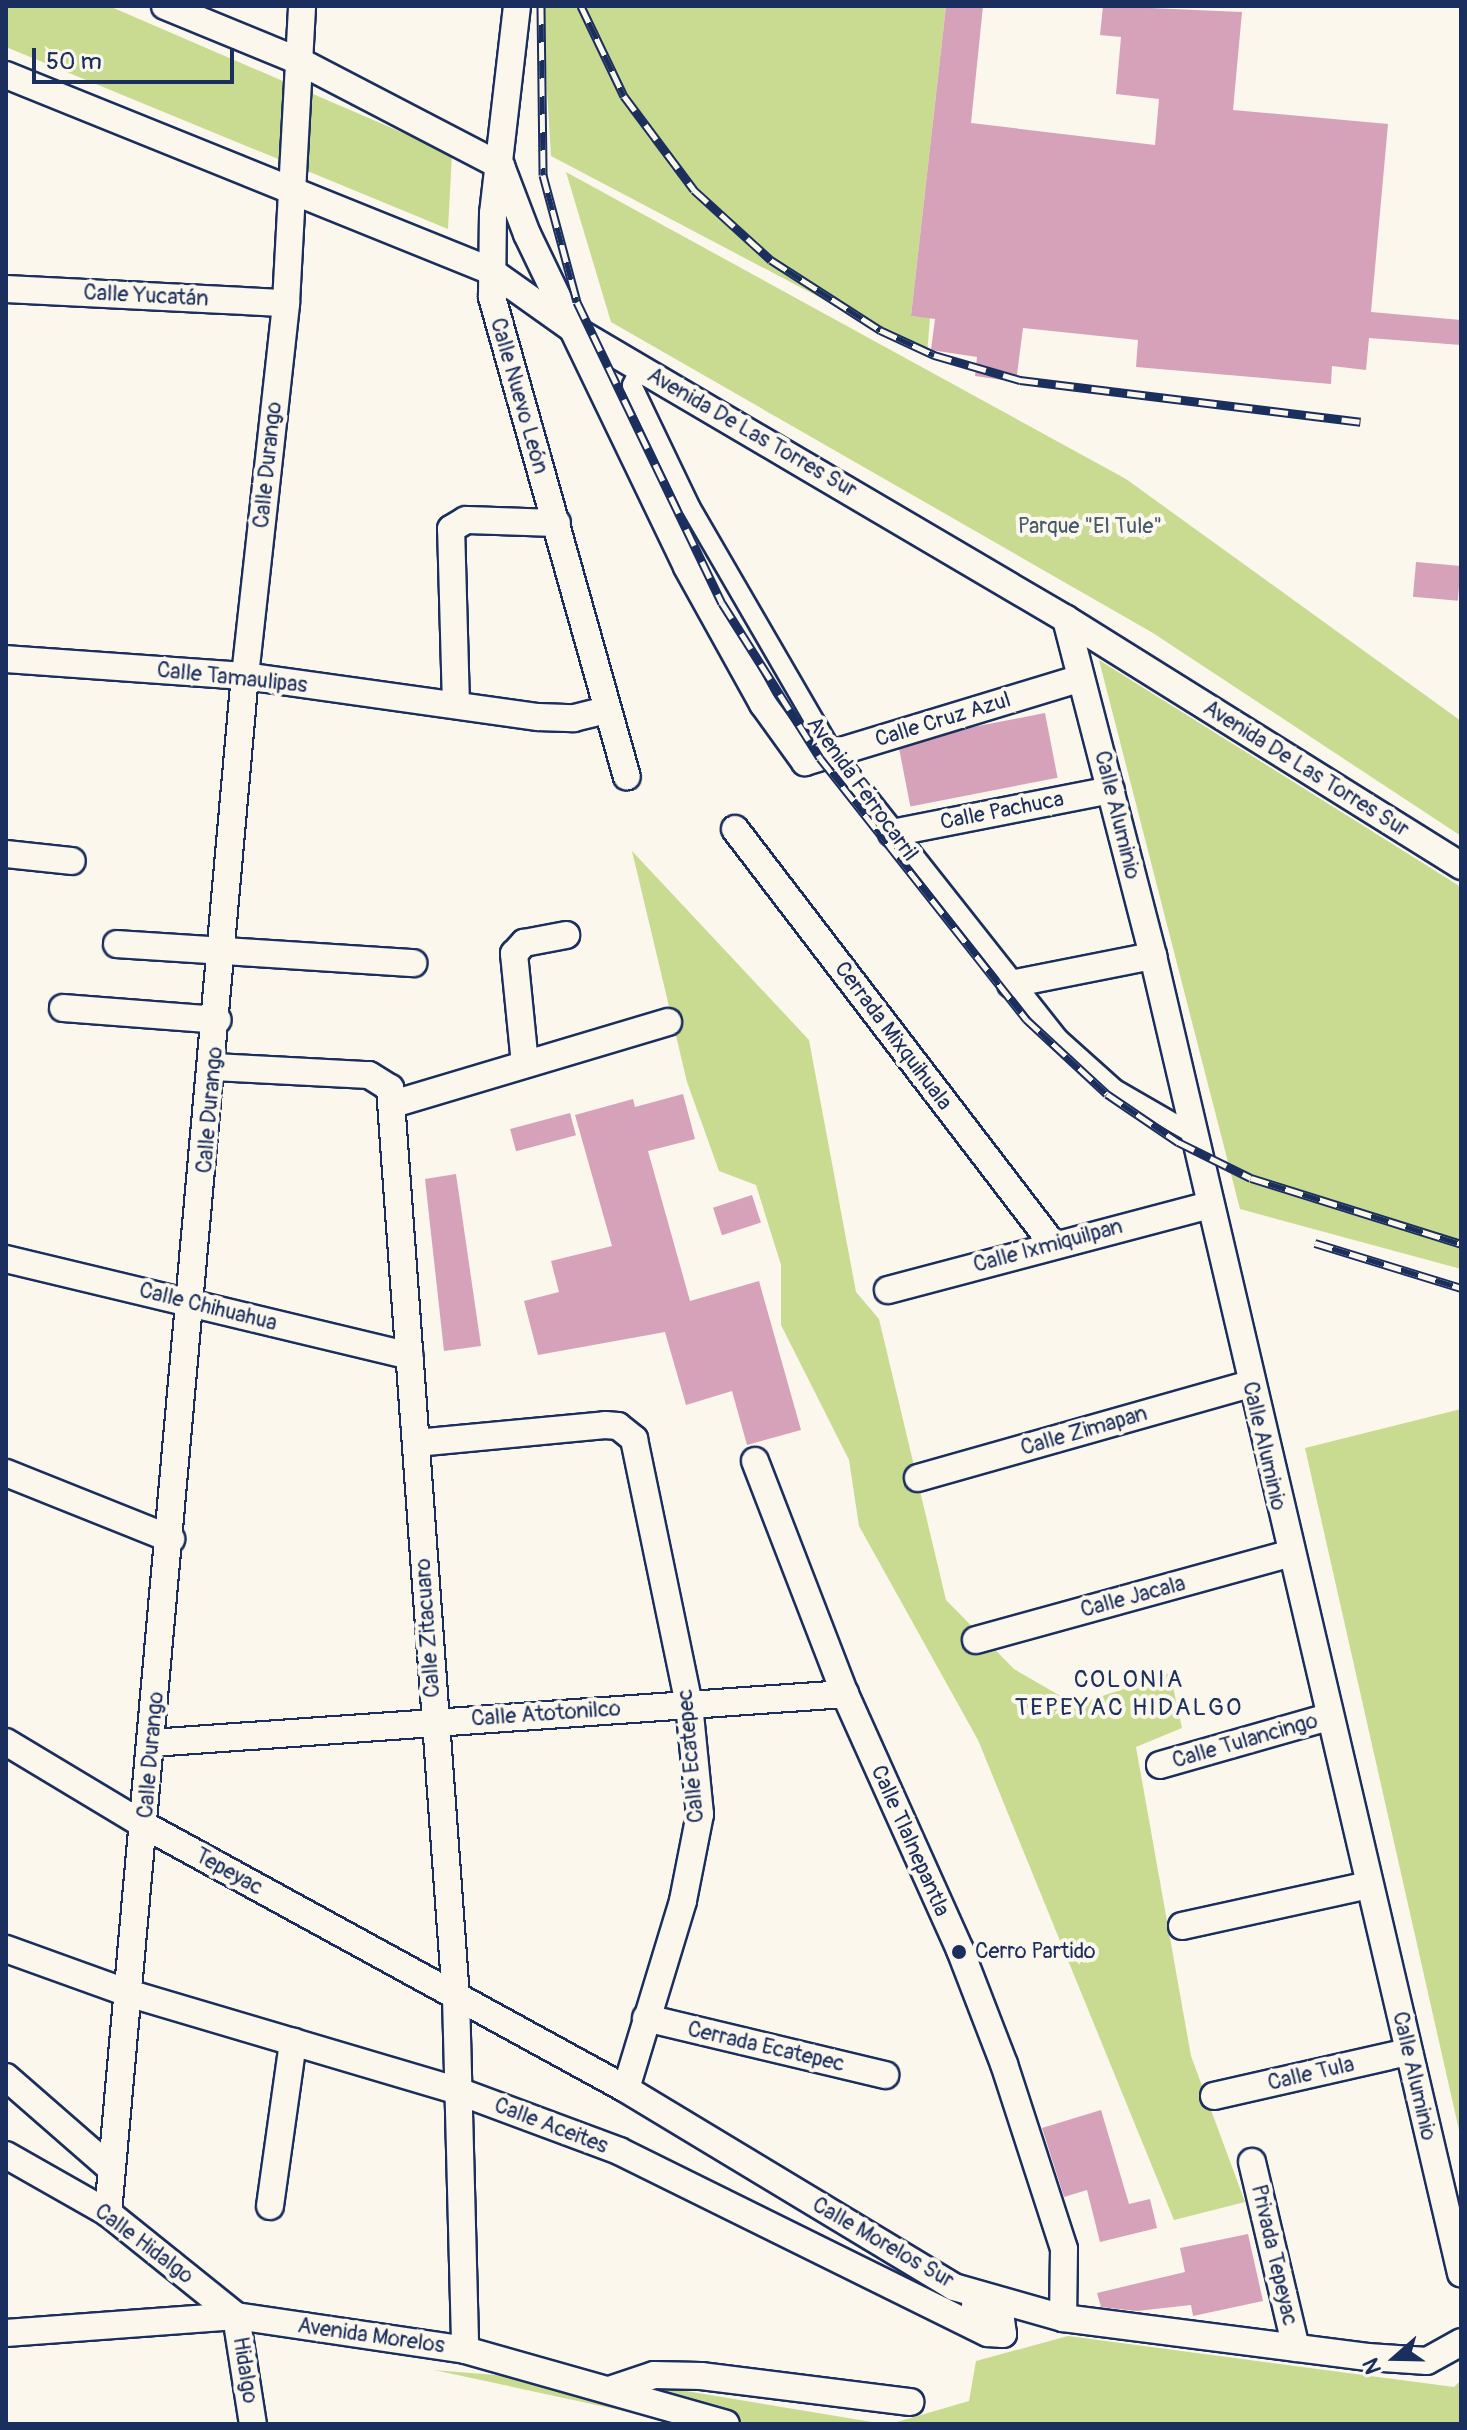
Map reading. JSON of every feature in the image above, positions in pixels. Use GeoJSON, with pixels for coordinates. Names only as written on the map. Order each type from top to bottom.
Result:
{"type":"FeatureCollection","features":[{"type":"Feature","properties":{"kind":"street"},"geometry":{"type":"LineString","coordinates":[[165,6],[299,61],[501,166]]}},
{"type":"Feature","properties":{"kind":"street","name":"Calle Durango"},"geometry":{"type":"LineString","coordinates":[[108,2213],[108,2166],[131,1994],[151,1743],[194,1303],[245,676],[286,303],[302,6]]}},
{"type":"Feature","properties":{"kind":"street","name":"Calle Nuevo León"},"geometry":{"type":"LineString","coordinates":[[517,6],[491,271],[496,321],[557,523],[627,776]]}},
{"type":"Feature","properties":{"kind":"street","name":"Avenida De Las Torres Sur"},"geometry":{"type":"LineString","coordinates":[[6,75],[291,193],[491,271],[573,329],[1066,619],[1461,866]]}},
{"type":"Feature","properties":{"kind":"street","name":"Avenida Ferrocarril"},"geometry":{"type":"LineString","coordinates":[[501,166],[573,329],[687,567],[763,704],[805,762]]}},
{"type":"Feature","properties":{"kind":"street","name":"Calle Yucatán"},"geometry":{"type":"LineString","coordinates":[[6,289],[286,303]]}},
{"type":"Feature","properties":{"kind":"street","name":"Avenida Ferrocarril"},"geometry":{"type":"LineString","coordinates":[[640,368],[632,385],[691,508],[833,753],[1011,984],[1115,1089],[1193,1134]]}},
{"type":"Feature","properties":{"kind":"street"},"geometry":{"type":"LineString","coordinates":[[456,705],[451,529],[466,520],[557,523]]}},
{"type":"Feature","properties":{"kind":"street","name":"Calle Aluminio"},"geometry":{"type":"LineString","coordinates":[[1066,619],[1153,956],[1289,1554],[1461,2273]]}},
{"type":"Feature","properties":{"kind":"street","name":"Calle Tamaulipas"},"geometry":{"type":"LineString","coordinates":[[6,659],[245,676],[563,718],[607,710]]}},
{"type":"Feature","properties":{"kind":"street","name":"Calle Cruz Azul"},"geometry":{"type":"LineString","coordinates":[[805,762],[1081,678]]}},
{"type":"Feature","properties":{"kind":"street","name":"Calle Pachuca"},"geometry":{"type":"LineString","coordinates":[[892,833],[1111,790]]}},
{"type":"Feature","properties":{"kind":"street","name":"Cerrada Mixquihuala"},"geometry":{"type":"LineString","coordinates":[[735,829],[1052,1243]]}},
{"type":"Feature","properties":{"kind":"street"},"geometry":{"type":"LineString","coordinates":[[6,854],[72,861]]}},
{"type":"Feature","properties":{"kind":"street"},"geometry":{"type":"LineString","coordinates":[[525,1064],[514,954],[524,943],[566,935]]}},
{"type":"Feature","properties":{"kind":"street"},"geometry":{"type":"LineString","coordinates":[[117,944],[413,963]]}},
{"type":"Feature","properties":{"kind":"street"},"geometry":{"type":"LineString","coordinates":[[1011,984],[1153,956]]}},
{"type":"Feature","properties":{"kind":"street"},"geometry":{"type":"LineString","coordinates":[[63,1008],[218,1020]]}},
{"type":"Feature","properties":{"kind":"street"},"geometry":{"type":"LineString","coordinates":[[214,1067],[376,1076],[390,1088],[393,1104],[668,1022]]}},
{"type":"Feature","properties":{"kind":"street","name":"Calle Zitacuaro"},"geometry":{"type":"LineString","coordinates":[[393,1104],[434,1722],[456,1997],[465,2350]]}},
{"type":"Feature","properties":{"kind":"street","name":"Calle Ixmiquilpan"},"geometry":{"type":"LineString","coordinates":[[888,1290],[1052,1243],[1210,1205]]}},
{"type":"Feature","properties":{"kind":"street","name":"Calle Chihuahua"},"geometry":{"type":"LineString","coordinates":[[6,1259],[410,1356]]}},
{"type":"Feature","properties":{"kind":"street","name":"Calle Zimapan"},"geometry":{"type":"LineString","coordinates":[[918,1478],[1250,1384]]}},
{"type":"Feature","properties":{"kind":"street","name":"Calle Ecatepec"},"geometry":{"type":"LineString","coordinates":[[416,1443],[618,1426],[634,1439],[689,1704],[698,1836],[626,2089]]}},
{"type":"Feature","properties":{"kind":"street","name":"Calle Tlalnepantla"},"geometry":{"type":"LineString","coordinates":[[755,1461],[845,1694],[960,1950],[1004,2064],[1064,2249],[1063,2318]]}},
{"type":"Feature","properties":{"kind":"street"},"geometry":{"type":"LineString","coordinates":[[6,1473],[171,1539]]}},
{"type":"Feature","properties":{"kind":"street","name":"Calle Jacala"},"geometry":{"type":"LineString","coordinates":[[976,1640],[1289,1554]]}},
{"type":"Feature","properties":{"kind":"street","name":"Calle Atotonilco"},"geometry":{"type":"LineString","coordinates":[[151,1743],[845,1694]]}},
{"type":"Feature","properties":{"kind":"street","name":"Calle Tulancingo"},"geometry":{"type":"LineString","coordinates":[[1160,1765],[1329,1717]]}},
{"type":"Feature","properties":{"kind":"street","name":"Tepeyac"},"geometry":{"type":"LineString","coordinates":[[6,1742],[144,1825],[456,1997]]}},
{"type":"Feature","properties":{"kind":"street"},"geometry":{"type":"LineString","coordinates":[[1182,1926],[1368,1885]]}},
{"type":"Feature","properties":{"kind":"street","name":"Calle Aceites"},"geometry":{"type":"LineString","coordinates":[[6,1949],[131,1994],[458,2091],[619,2151],[988,2333],[1003,2334],[1001,2320],[954,2287]]}},
{"type":"Feature","properties":{"kind":"street","name":"Calle Morelos Sur"},"geometry":{"type":"LineString","coordinates":[[456,1997],[626,2089],[954,2287],[1063,2318],[1296,2348],[1408,2361],[1456,2348]]}},
{"type":"Feature","properties":{"kind":"street","name":"Cerrada Ecatepec"},"geometry":{"type":"LineString","coordinates":[[646,2018],[885,2075]]}},
{"type":"Feature","properties":{"kind":"street"},"geometry":{"type":"LineString","coordinates":[[270,2206],[293,2042]]}},
{"type":"Feature","properties":{"kind":"street","name":"Calle Tula"},"geometry":{"type":"LineString","coordinates":[[1214,2096],[1407,2052]]}},
{"type":"Feature","properties":{"kind":"street"},"geometry":{"type":"LineString","coordinates":[[6,2077],[108,2166]]}},
{"type":"Feature","properties":{"kind":"street","name":"Calle Hidalgo"},"geometry":{"type":"LineString","coordinates":[[6,2155],[108,2213],[236,2316]]}},
{"type":"Feature","properties":{"kind":"street","name":"Privada Tepeyac"},"geometry":{"type":"LineString","coordinates":[[1252,2162],[1296,2348]]}},
{"type":"Feature","properties":{"kind":"street","name":"Avenida Morelos"},"geometry":{"type":"LineString","coordinates":[[6,2333],[236,2316],[465,2350],[612,2389],[726,2424]]}},
{"type":"Feature","properties":{"kind":"street","name":"Hidalgo"},"geometry":{"type":"LineString","coordinates":[[236,2316],[253,2424]]}},
{"type":"Feature","properties":{"kind":"street"},"geometry":{"type":"LineString","coordinates":[[612,2389],[654,2375],[701,2376],[910,2402]]}},
{"type":"Feature","properties":{"kind":"green space"},"geometry":{"type":"Polygon","coordinates":[[[6,6],[109,6],[452,154],[448,229],[6,47],[6,6]]]}},
{"type":"Feature","properties":{"kind":"green space"},"geometry":{"type":"Polygon","coordinates":[[[542,6],[946,6],[911,316],[930,318],[927,354],[551,156],[542,6]]]}},
{"type":"Feature","properties":{"kind":"green space","name":"Parque \"El Tule\""},"geometry":{"type":"Polygon","coordinates":[[[566,172],[1126,479],[1461,721],[1461,836],[1153,633],[611,322],[566,172]]]}},
{"type":"Feature","properties":{"kind":"green space"},"geometry":{"type":"Polygon","coordinates":[[[1099,660],[1461,887],[1461,1269],[1240,1209],[1099,660]]]}},
{"type":"Feature","properties":{"kind":"green space"},"geometry":{"type":"Polygon","coordinates":[[[632,851],[809,1040],[856,1292],[879,1319],[946,1600],[1014,1669],[1076,1705],[1170,1673],[1182,1728],[1136,1747],[1191,2056],[1245,2202],[1174,2220],[978,1740],[859,1526],[849,1460],[781,1325],[781,1265],[756,1185],[719,1171],[687,1082],[632,851]]]}},
{"type":"Feature","properties":{"kind":"green space"},"geometry":{"type":"Polygon","coordinates":[[[1461,1409],[1461,2139],[1305,1448],[1461,1409]]]}},
{"type":"Feature","properties":{"kind":"green space"},"geometry":{"type":"Polygon","coordinates":[[[1068,2336],[1454,2387],[1461,2380],[1461,2424],[890,2424],[969,2401],[976,2361],[1068,2336]]]}},
{"type":"Feature","properties":{"kind":"green space"},"geometry":{"type":"Polygon","coordinates":[[[434,2370],[686,2391],[884,2424],[685,2424],[434,2370]]]}},
{"type":"Feature","properties":{"kind":"building"},"geometry":{"type":"Polygon","coordinates":[[[946,6],[983,6],[971,123],[1155,145],[1159,99],[1116,94],[1121,37],[1100,35],[1103,6],[1242,12],[1233,110],[1388,124],[1371,312],[1461,320],[1461,345],[1369,338],[1366,370],[1332,366],[1331,384],[1136,367],[1138,340],[1023,328],[1016,382],[975,376],[977,357],[931,350],[935,319],[911,316],[946,6]]]}},
{"type":"Feature","properties":{"kind":"building"},"geometry":{"type":"Polygon","coordinates":[[[1416,562],[1461,566],[1458,601],[1413,597],[1416,562]]]}},
{"type":"Feature","properties":{"kind":"building"},"geometry":{"type":"Polygon","coordinates":[[[1045,713],[1058,778],[910,806],[898,742],[1045,713]]]}},
{"type":"Feature","properties":{"kind":"building"},"geometry":{"type":"Polygon","coordinates":[[[683,1094],[695,1139],[648,1151],[690,1301],[759,1281],[801,1430],[747,1445],[732,1391],[686,1405],[665,1332],[538,1355],[524,1301],[559,1292],[551,1261],[612,1246],[575,1115],[633,1099],[635,1107],[683,1094]]]}},
{"type":"Feature","properties":{"kind":"building"},"geometry":{"type":"Polygon","coordinates":[[[570,1113],[576,1135],[516,1151],[510,1129],[570,1113]]]}},
{"type":"Feature","properties":{"kind":"building"},"geometry":{"type":"Polygon","coordinates":[[[456,1174],[481,1346],[444,1351],[425,1179],[456,1174]]]}},
{"type":"Feature","properties":{"kind":"building"},"geometry":{"type":"Polygon","coordinates":[[[752,1195],[761,1223],[722,1235],[713,1208],[752,1195]]]}},
{"type":"Feature","properties":{"kind":"building"},"geometry":{"type":"Polygon","coordinates":[[[1101,2110],[1129,2204],[1150,2199],[1157,2228],[1100,2242],[1087,2190],[1064,2197],[1042,2128],[1101,2110]]]}},
{"type":"Feature","properties":{"kind":"building"},"geometry":{"type":"Polygon","coordinates":[[[1248,2234],[1263,2301],[1193,2316],[1191,2305],[1137,2311],[1101,2307],[1097,2293],[1185,2272],[1180,2248],[1248,2234]]]}},
{"type":"Feature","properties":{"kind":"railway"},"geometry":{"type":"LineString","coordinates":[[541,6],[543,175],[577,302],[722,603],[820,758],[1026,1019],[1107,1094],[1178,1142],[1251,1178],[1461,1244]]}},
{"type":"Feature","properties":{"kind":"railway"},"geometry":{"type":"LineString","coordinates":[[581,6],[624,96],[694,190],[771,260],[880,330],[934,355],[1020,380],[1360,422]]}},
{"type":"Feature","properties":{"kind":"railway"},"geometry":{"type":"LineString","coordinates":[[1315,1243],[1461,1288]]}},
{"type":"Feature","properties":{"kind":"place","name":"Cerro Partido"},"geometry":{"type":"Point","coordinates":[959,1952]}},
{"type":"Feature","properties":{"kind":"district","name":"COLONIA TEPEYAC HIDALGO"},"geometry":{"type":"Point","coordinates":[1129,1694]}}]}
